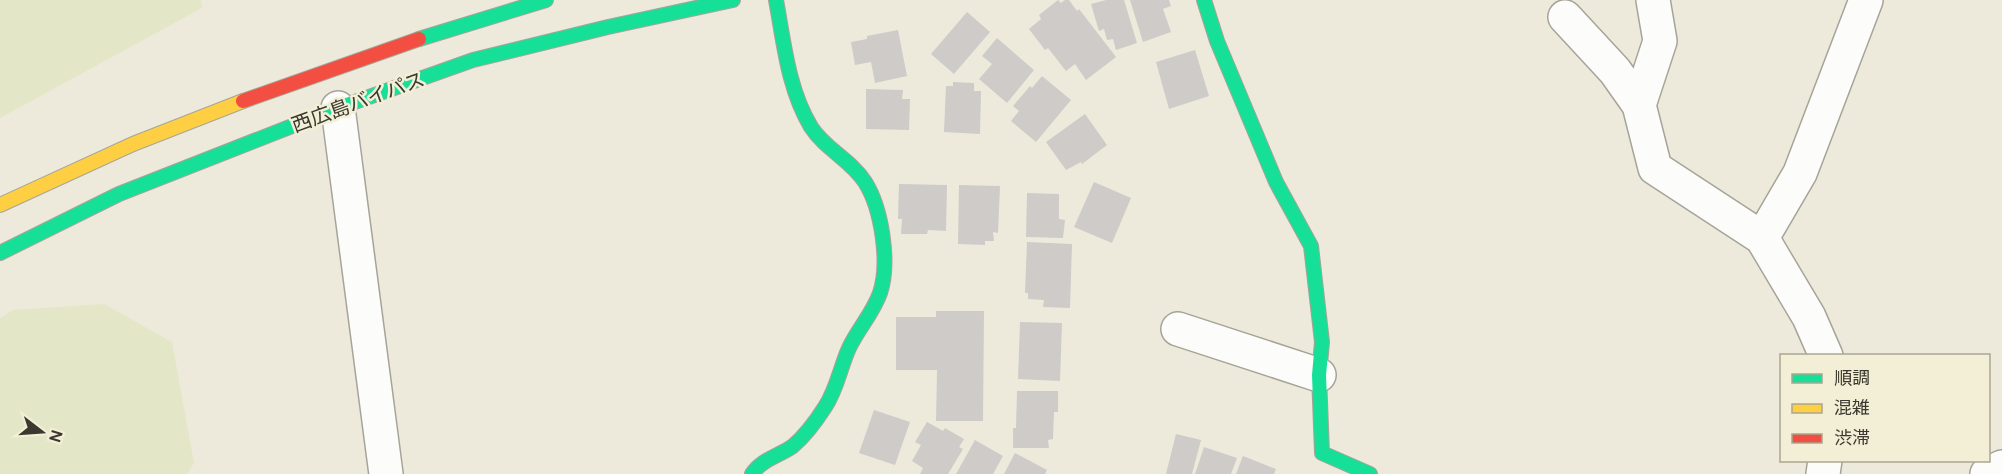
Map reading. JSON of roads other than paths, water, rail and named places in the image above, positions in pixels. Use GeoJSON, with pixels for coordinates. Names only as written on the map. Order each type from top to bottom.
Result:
{"type":"FeatureCollection","features":[{"type":"Feature","properties":{"kind":"main road","name":"西広島バイパス"},"geometry":{"type":"LineString","coordinates":[[0,205],[113,154],[279,86],[370,54],[546,0]]}},
{"type":"Feature","properties":{"kind":"main road","name":"西広島バイパス"},"geometry":{"type":"LineString","coordinates":[[0,253],[119,194],[338,108],[473,60],[733,0]]}},
{"type":"Feature","properties":{"kind":"main road"},"geometry":{"type":"LineString","coordinates":[[752,474],[756,467],[792,446],[801,438],[828,401],[837,383],[849,346],[876,302],[884,279],[880,224],[875,202],[865,181],[815,133],[808,122],[788,68],[776,0]]}},
{"type":"Feature","properties":{"kind":"main road"},"geometry":{"type":"LineString","coordinates":[[1204,0],[1217,41],[1276,182],[1311,246],[1322,342],[1319,375],[1322,453],[1370,474]]}},
{"type":"Feature","properties":{"kind":"street"},"geometry":{"type":"LineString","coordinates":[[1639,105],[1660,41],[1653,0]]}},
{"type":"Feature","properties":{"kind":"street"},"geometry":{"type":"LineString","coordinates":[[1762,238],[1800,173],[1866,0]]}},
{"type":"Feature","properties":{"kind":"street"},"geometry":{"type":"LineString","coordinates":[[1565,17],[1615,71],[1639,105],[1655,168],[1762,238],[1809,317],[1825,354]]}},
{"type":"Feature","properties":{"kind":"street"},"geometry":{"type":"LineString","coordinates":[[338,108],[386,474]]}},
{"type":"Feature","properties":{"kind":"street"},"geometry":{"type":"LineString","coordinates":[[1178,329],[1319,375]]}},
{"type":"Feature","properties":{"kind":"street"},"geometry":{"type":"LineString","coordinates":[[1987,474],[2002,467]]}}]}
